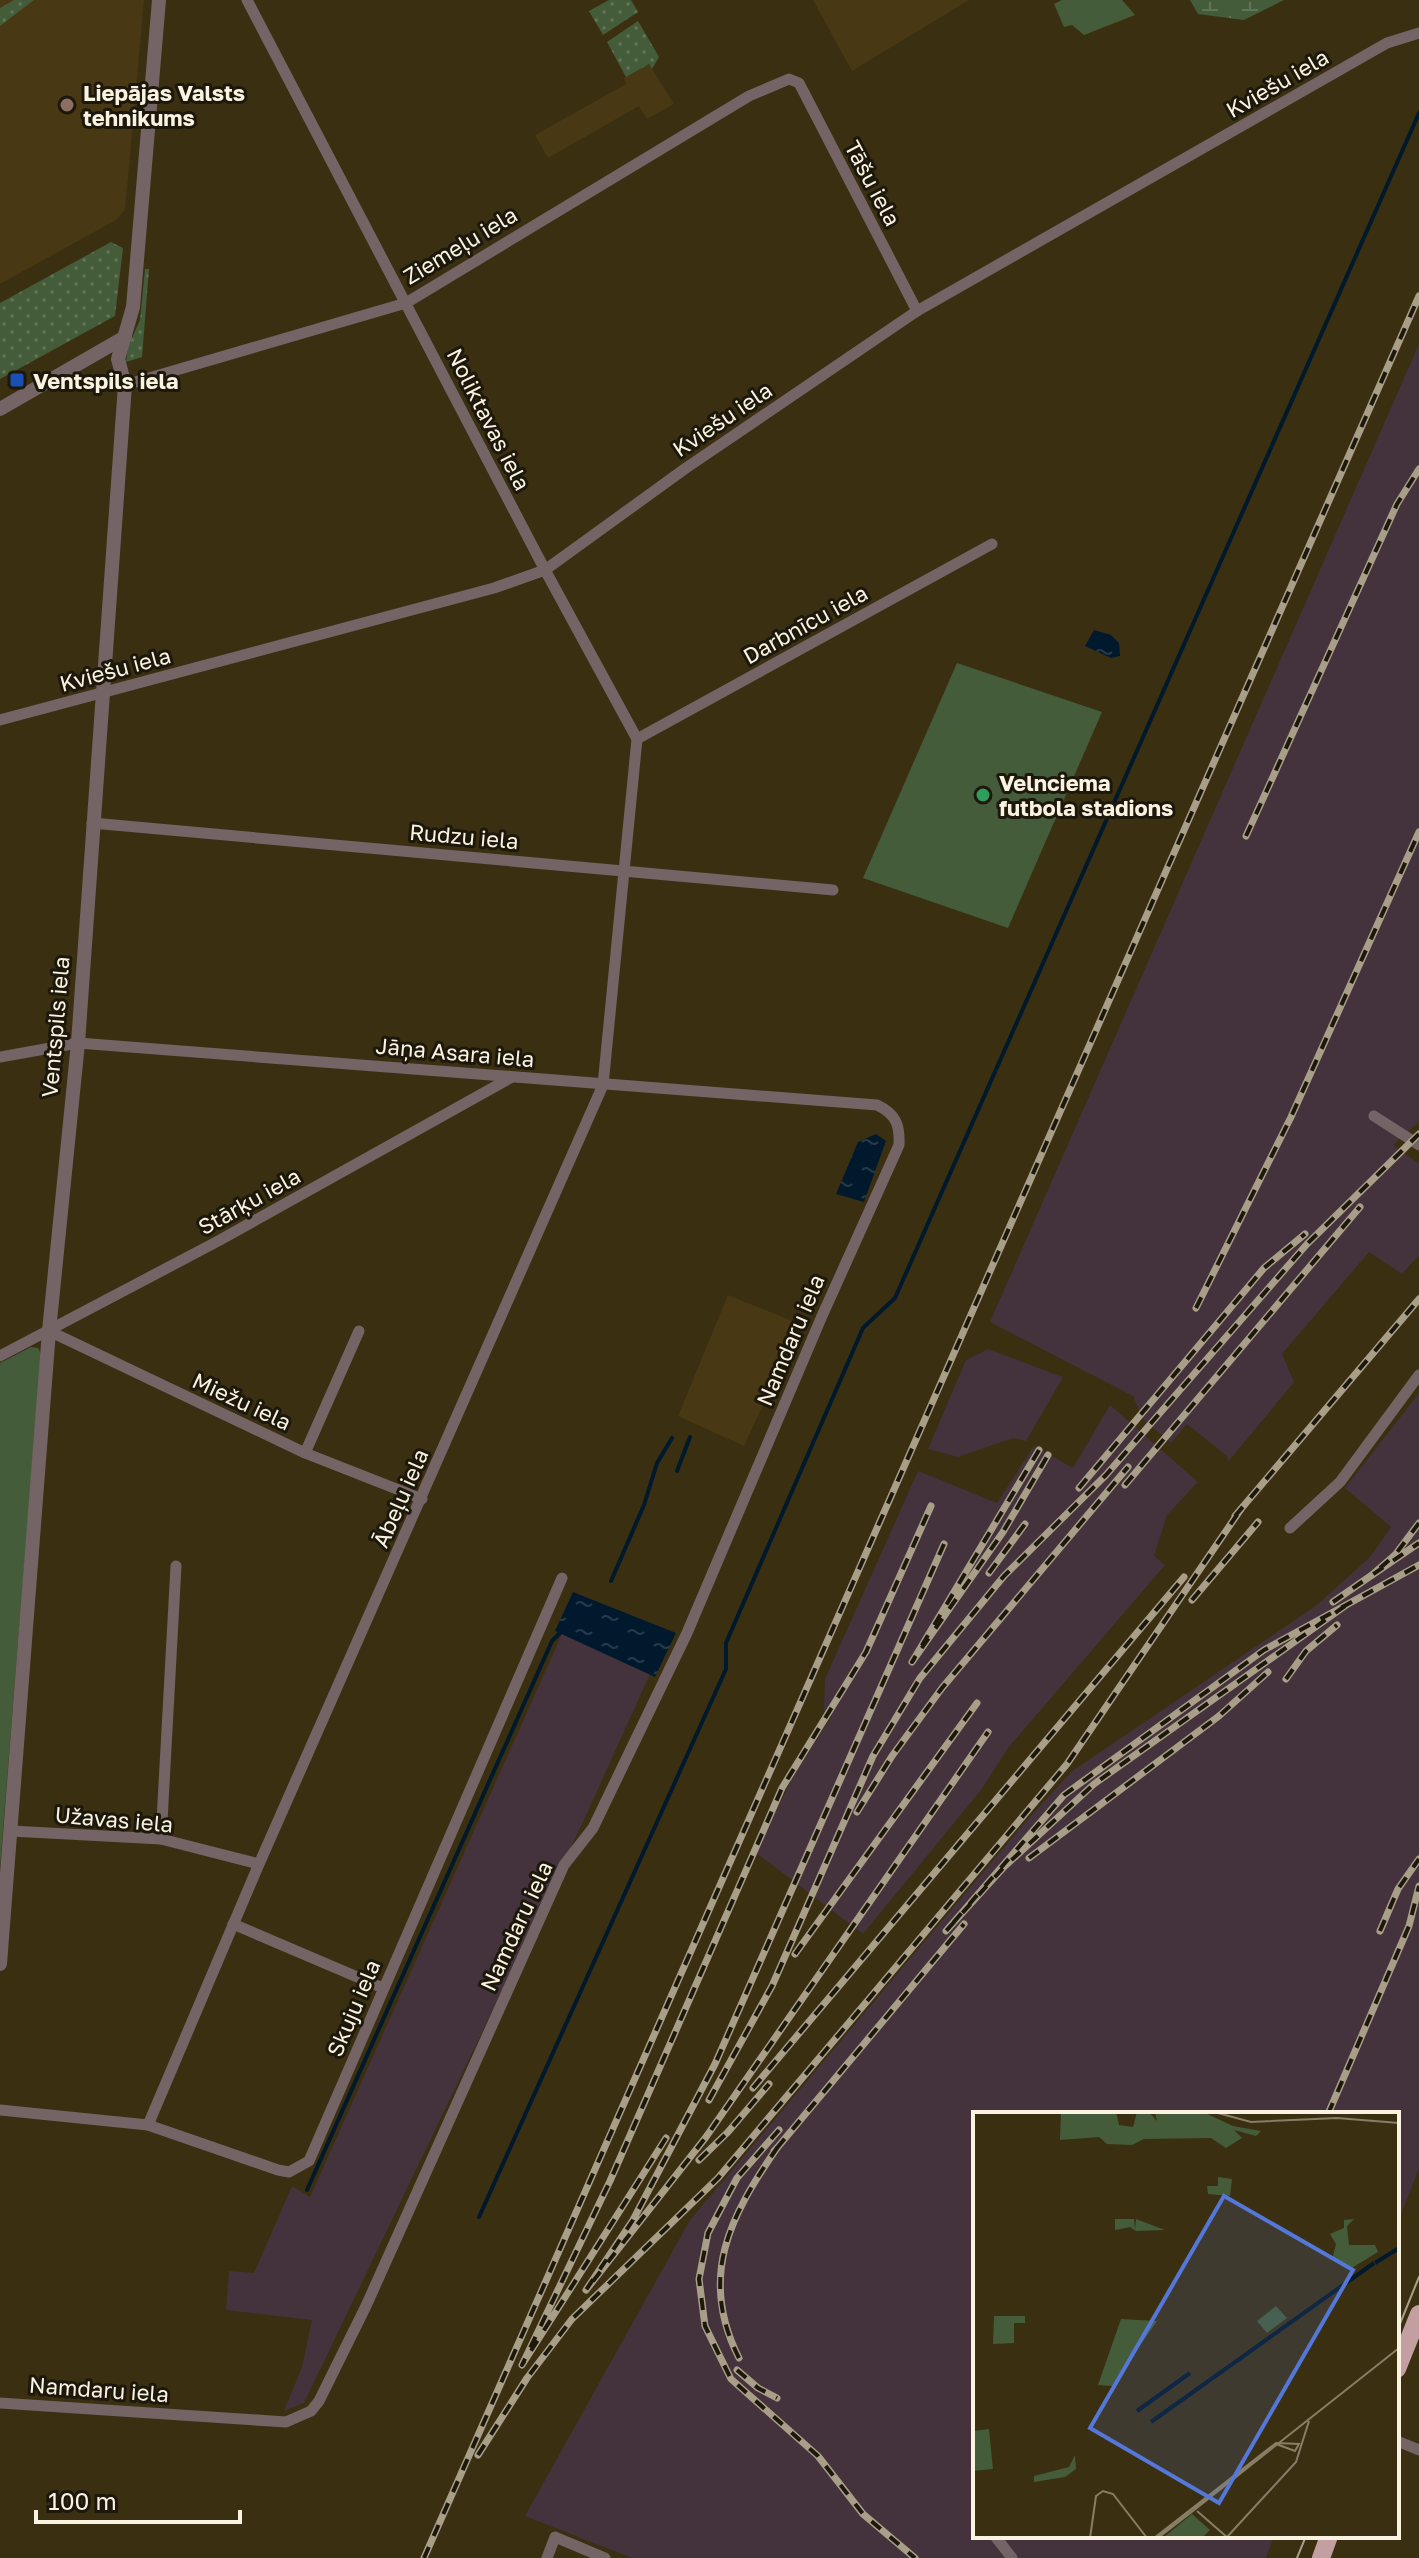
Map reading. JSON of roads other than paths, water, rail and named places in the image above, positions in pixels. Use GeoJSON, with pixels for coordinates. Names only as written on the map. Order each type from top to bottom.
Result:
{"type":"FeatureCollection","features":[{"type":"Feature","properties":{"kind":"highway"},"geometry":{"type":"LineString","coordinates":[[1399,2364],[1419,2314]]}},
{"type":"Feature","properties":{"kind":"highway"},"geometry":{"type":"LineString","coordinates":[[1321,2558],[1328,2538]]}},
{"type":"Feature","properties":{"kind":"street","name":"Ventspils iela"},"geometry":{"type":"LineString","coordinates":[[0,1964],[49,1331],[78,1043],[125,385],[118,359],[133,307],[160,0]]}},
{"type":"Feature","properties":{"kind":"street","name":"Noliktavas iela"},"geometry":{"type":"LineString","coordinates":[[247,0],[545,570],[637,739]]}},
{"type":"Feature","properties":{"kind":"street","name":"Kviešu iela"},"geometry":{"type":"LineString","coordinates":[[0,720],[494,588],[545,570],[686,468],[917,311],[1387,43],[1419,33]]}},
{"type":"Feature","properties":{"kind":"street","name":"Ziemeļu iela"},"geometry":{"type":"LineString","coordinates":[[125,385],[406,303],[749,96],[789,79]]}},
{"type":"Feature","properties":{"kind":"street","name":"Tāšu iela"},"geometry":{"type":"LineString","coordinates":[[789,79],[799,83],[917,311]]}},
{"type":"Feature","properties":{"kind":"street"},"geometry":{"type":"LineString","coordinates":[[0,409],[125,337]]}},
{"type":"Feature","properties":{"kind":"street","name":"Darbnīcu iela"},"geometry":{"type":"LineString","coordinates":[[637,739],[992,544]]}},
{"type":"Feature","properties":{"kind":"street"},"geometry":{"type":"LineString","coordinates":[[626,870],[637,739]]}},
{"type":"Feature","properties":{"kind":"street","name":"Rudzu iela"},"geometry":{"type":"LineString","coordinates":[[92,823],[833,890]]}},
{"type":"Feature","properties":{"kind":"street","name":"Ābeļu iela"},"geometry":{"type":"LineString","coordinates":[[148,2125],[259,1864],[603,1085],[626,870]]}},
{"type":"Feature","properties":{"kind":"street","name":"Jāņa Asara iela"},"geometry":{"type":"LineString","coordinates":[[0,1057],[78,1043],[515,1076],[877,1105],[888,1110],[900,1126]]}},
{"type":"Feature","properties":{"kind":"street","name":"Stārķu iela"},"geometry":{"type":"LineString","coordinates":[[0,1356],[515,1076]]}},
{"type":"Feature","properties":{"kind":"street"},"geometry":{"type":"LineString","coordinates":[[1374,1116],[1419,1145]]}},
{"type":"Feature","properties":{"kind":"street","name":"Namdaru iela"},"geometry":{"type":"LineString","coordinates":[[0,2403],[286,2422],[311,2411],[319,2401],[366,2306],[564,1865],[593,1828],[687,1633],[899,1145],[900,1126]]}},
{"type":"Feature","properties":{"kind":"street","name":"Miežu iela"},"geometry":{"type":"LineString","coordinates":[[49,1331],[305,1453],[422,1499]]}},
{"type":"Feature","properties":{"kind":"street"},"geometry":{"type":"LineString","coordinates":[[305,1453],[359,1331]]}},
{"type":"Feature","properties":{"kind":"street"},"geometry":{"type":"LineString","coordinates":[[1290,1528],[1340,1482],[1419,1375]]}},
{"type":"Feature","properties":{"kind":"street"},"geometry":{"type":"LineString","coordinates":[[161,1839],[176,1566]]}},
{"type":"Feature","properties":{"kind":"street","name":"Skuju iela"},"geometry":{"type":"LineString","coordinates":[[0,2110],[148,2125],[278,2170],[299,2168],[309,2161],[562,1578]]}},
{"type":"Feature","properties":{"kind":"street","name":"Užavas iela"},"geometry":{"type":"LineString","coordinates":[[11,1831],[161,1839],[259,1864]]}},
{"type":"Feature","properties":{"kind":"street"},"geometry":{"type":"LineString","coordinates":[[233,1924],[383,1988]]}},
{"type":"Feature","properties":{"kind":"street"},"geometry":{"type":"LineString","coordinates":[[1399,2442],[1419,2450]]}},
{"type":"Feature","properties":{"kind":"street"},"geometry":{"type":"LineString","coordinates":[[547,2558],[555,2537],[605,2558]]}},
{"type":"Feature","properties":{"kind":"street"},"geometry":{"type":"LineString","coordinates":[[997,2538],[1012,2558]]}},
{"type":"Feature","properties":{"kind":"water"},"geometry":{"type":"Polygon","coordinates":[[[1094,630],[1111,635],[1119,643],[1120,656],[1111,658],[1085,646],[1094,630]]]}},
{"type":"Feature","properties":{"kind":"water"},"geometry":{"type":"Polygon","coordinates":[[[876,1134],[886,1141],[864,1202],[836,1194],[858,1142],[876,1134]]]}},
{"type":"Feature","properties":{"kind":"water"},"geometry":{"type":"Polygon","coordinates":[[[573,1592],[676,1633],[655,1677],[555,1631],[573,1592]]]}},
{"type":"Feature","properties":{"kind":"waterway"},"geometry":{"type":"LineString","coordinates":[[479,2217],[726,1669],[726,1643],[863,1328],[895,1298],[1419,113]]}},
{"type":"Feature","properties":{"kind":"waterway"},"geometry":{"type":"LineString","coordinates":[[677,1471],[690,1437]]}},
{"type":"Feature","properties":{"kind":"waterway"},"geometry":{"type":"LineString","coordinates":[[611,1581],[644,1505],[657,1463],[672,1438]]}},
{"type":"Feature","properties":{"kind":"waterway"},"geometry":{"type":"LineString","coordinates":[[307,2190],[552,1641],[561,1632]]}},
{"type":"Feature","properties":{"kind":"tram line"},"geometry":{"type":"LineString","coordinates":[[1399,2326],[1419,2277]]}},
{"type":"Feature","properties":{"kind":"tram line"},"geometry":{"type":"LineString","coordinates":[[1297,2558],[1305,2538]]}},
{"type":"Feature","properties":{"kind":"railway"},"geometry":{"type":"LineString","coordinates":[[424,2558],[1419,296]]}},
{"type":"Feature","properties":{"kind":"railway"},"geometry":{"type":"LineString","coordinates":[[1246,836],[1397,504],[1419,469]]}},
{"type":"Feature","properties":{"kind":"railway"},"geometry":{"type":"LineString","coordinates":[[1196,1308],[1291,1117],[1419,832]]}},
{"type":"Feature","properties":{"kind":"railway"},"geometry":{"type":"LineString","coordinates":[[709,2100],[772,1986],[873,1756],[920,1678],[1004,1576],[1106,1475],[1307,1244],[1419,1134]]}},
{"type":"Feature","properties":{"kind":"railway"},"geometry":{"type":"LineString","coordinates":[[1125,1485],[1360,1207]]}},
{"type":"Feature","properties":{"kind":"railway"},"geometry":{"type":"LineString","coordinates":[[1079,1488],[1264,1268],[1305,1234]]}},
{"type":"Feature","properties":{"kind":"railway"},"geometry":{"type":"LineString","coordinates":[[1235,1516],[1419,1299]]}},
{"type":"Feature","properties":{"kind":"railway"},"geometry":{"type":"LineString","coordinates":[[1039,1450],[912,1662],[1003,1532],[1048,1455]]}},
{"type":"Feature","properties":{"kind":"railway"},"geometry":{"type":"LineString","coordinates":[[857,1812],[892,1756],[942,1688],[1128,1467]]}},
{"type":"Feature","properties":{"kind":"railway"},"geometry":{"type":"LineString","coordinates":[[666,2138],[522,2365],[610,2181],[782,1788],[866,1652],[931,1506]]}},
{"type":"Feature","properties":{"kind":"railway"},"geometry":{"type":"LineString","coordinates":[[478,2455],[527,2378],[572,2319],[718,2178],[1067,1764],[1241,1509]]}},
{"type":"Feature","properties":{"kind":"railway"},"geometry":{"type":"LineString","coordinates":[[1192,1600],[1258,1522]]}},
{"type":"Feature","properties":{"kind":"railway"},"geometry":{"type":"LineString","coordinates":[[1419,1523],[1395,1555],[1372,1575],[1419,1543]]}},
{"type":"Feature","properties":{"kind":"railway"},"geometry":{"type":"LineString","coordinates":[[989,1573],[1025,1524]]}},
{"type":"Feature","properties":{"kind":"railway"},"geometry":{"type":"LineString","coordinates":[[944,1544],[715,2064],[633,2220],[586,2290],[706,2137],[988,1732]]}},
{"type":"Feature","properties":{"kind":"railway"},"geometry":{"type":"LineString","coordinates":[[1345,1606],[1094,1784],[1004,1867],[946,1931],[1064,1795],[1264,1650],[1419,1565]]}},
{"type":"Feature","properties":{"kind":"railway"},"geometry":{"type":"LineString","coordinates":[[1333,1602],[1372,1575]]}},
{"type":"Feature","properties":{"kind":"railway"},"geometry":{"type":"LineString","coordinates":[[753,2088],[1184,1577]]}},
{"type":"Feature","properties":{"kind":"railway"},"geometry":{"type":"LineString","coordinates":[[1286,1679],[1306,1651],[1337,1625]]}},
{"type":"Feature","properties":{"kind":"railway"},"geometry":{"type":"LineString","coordinates":[[1029,1858],[1219,1716],[1268,1672]]}},
{"type":"Feature","properties":{"kind":"railway"},"geometry":{"type":"LineString","coordinates":[[795,1954],[977,1703]]}},
{"type":"Feature","properties":{"kind":"railway"},"geometry":{"type":"LineString","coordinates":[[1380,1931],[1398,1889],[1419,1859]]}},
{"type":"Feature","properties":{"kind":"railway"},"geometry":{"type":"LineString","coordinates":[[1329,2112],[1409,1926],[1419,1886]]}},
{"type":"Feature","properties":{"kind":"railway"},"geometry":{"type":"LineString","coordinates":[[777,2148],[964,1924]]}},
{"type":"Feature","properties":{"kind":"railway"},"geometry":{"type":"LineString","coordinates":[[699,2160],[769,2084]]}},
{"type":"Feature","properties":{"kind":"railway"},"geometry":{"type":"LineString","coordinates":[[779,2130],[737,2178],[708,2233],[699,2279],[705,2326],[731,2379],[818,2456],[863,2514],[915,2558]]}},
{"type":"Feature","properties":{"kind":"railway"},"geometry":{"type":"LineString","coordinates":[[739,2358],[727,2329],[721,2301],[725,2248],[745,2198],[777,2148],[774,2151]]}},
{"type":"Feature","properties":{"kind":"railway"},"geometry":{"type":"LineString","coordinates":[[737,2370],[758,2388],[777,2398]]}},
{"type":"Feature","properties":{"kind":"place","name":"Liepājas Valsts tehnikums"},"geometry":{"type":"Point","coordinates":[67,105]}},
{"type":"Feature","properties":{"kind":"place","name":"Ventspils iela"},"geometry":{"type":"Point","coordinates":[17,380]}},
{"type":"Feature","properties":{"kind":"place","name":"Velnciema futbola stadions"},"geometry":{"type":"Point","coordinates":[983,795]}}]}
